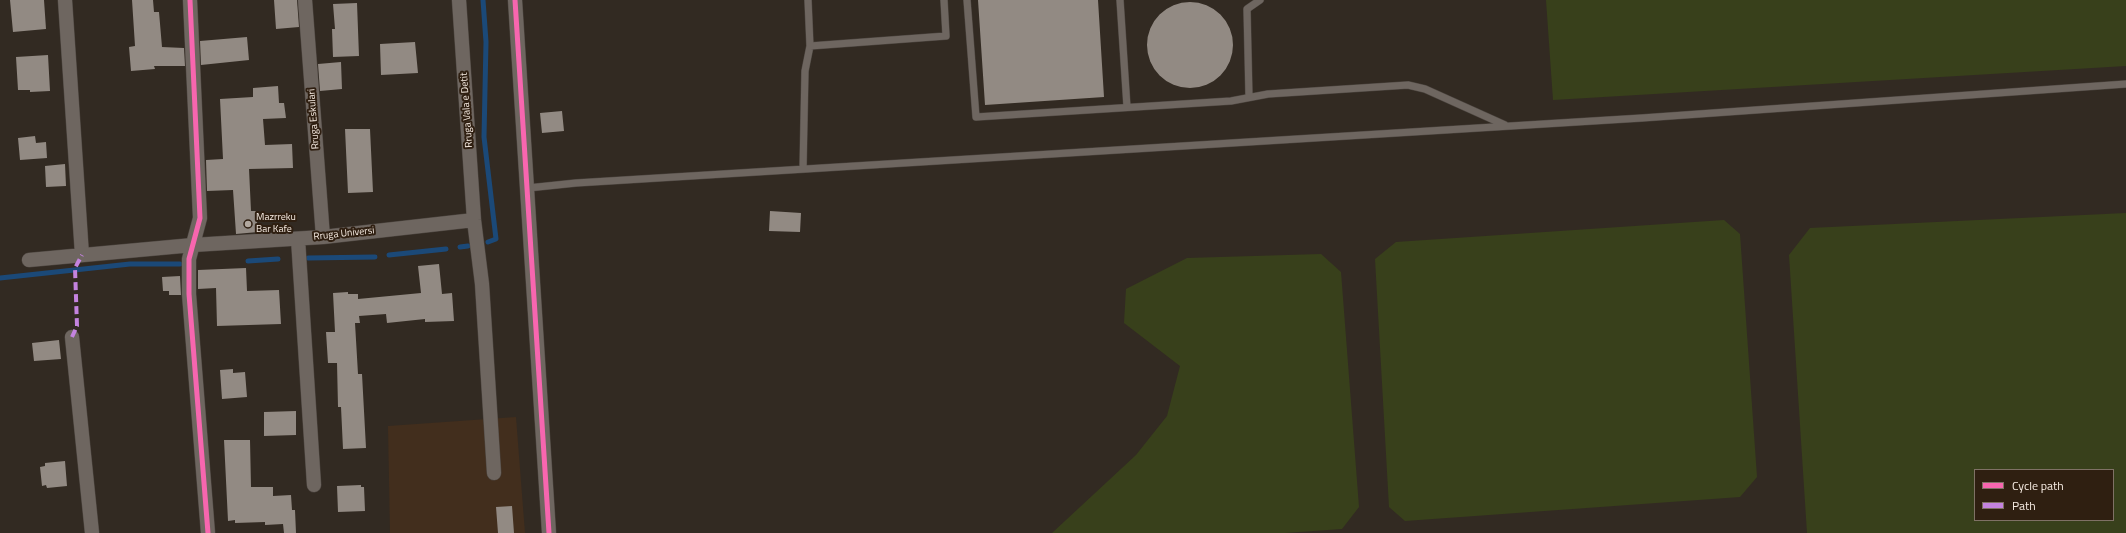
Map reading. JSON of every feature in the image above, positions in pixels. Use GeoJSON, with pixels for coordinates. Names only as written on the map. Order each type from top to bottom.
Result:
{"type":"FeatureCollection","features":[{"type":"Feature","properties":{"kind":"street"},"geometry":{"type":"LineString","coordinates":[[65,0],[82,255]]}},
{"type":"Feature","properties":{"kind":"street"},"geometry":{"type":"LineString","coordinates":[[190,0],[200,218],[189,259],[189,294],[208,533]]}},
{"type":"Feature","properties":{"kind":"street","name":"Rruga Eskulari"},"geometry":{"type":"LineString","coordinates":[[305,0],[323,237]]}},
{"type":"Feature","properties":{"kind":"street","name":"Rruga Vala e Detit"},"geometry":{"type":"LineString","coordinates":[[459,0],[474,220]]}},
{"type":"Feature","properties":{"kind":"street"},"geometry":{"type":"LineString","coordinates":[[515,0],[549,533]]}},
{"type":"Feature","properties":{"kind":"street"},"geometry":{"type":"LineString","coordinates":[[474,220],[480,260],[494,474]]}},
{"type":"Feature","properties":{"kind":"street","name":"Rruga Universi"},"geometry":{"type":"LineString","coordinates":[[29,260],[193,245],[323,237],[474,220]]}},
{"type":"Feature","properties":{"kind":"street"},"geometry":{"type":"LineString","coordinates":[[298,239],[314,485]]}},
{"type":"Feature","properties":{"kind":"street"},"geometry":{"type":"LineString","coordinates":[[72,337],[92,533]]}},
{"type":"Feature","properties":{"kind":"lane"},"geometry":{"type":"LineString","coordinates":[[803,169],[804,71],[810,46],[808,0]]}},
{"type":"Feature","properties":{"kind":"lane"},"geometry":{"type":"LineString","coordinates":[[810,46],[946,36],[944,0]]}},
{"type":"Feature","properties":{"kind":"lane"},"geometry":{"type":"LineString","coordinates":[[967,0],[976,117],[1231,101],[1268,94],[1408,85],[1425,89],[1507,126]]}},
{"type":"Feature","properties":{"kind":"lane"},"geometry":{"type":"LineString","coordinates":[[1120,0],[1127,107]]}},
{"type":"Feature","properties":{"kind":"lane"},"geometry":{"type":"LineString","coordinates":[[1248,97],[1247,9],[1260,0]]}},
{"type":"Feature","properties":{"kind":"lane"},"geometry":{"type":"LineString","coordinates":[[528,188],[803,169],[1507,126],[2126,84]]}},
{"type":"Feature","properties":{"kind":"shaded area"},"geometry":{"type":"Polygon","coordinates":[[[516,417],[525,533],[390,533],[388,426],[516,417]]]}},
{"type":"Feature","properties":{"kind":"green space"},"geometry":{"type":"Polygon","coordinates":[[[1546,0],[2126,0],[2126,66],[1553,100],[1546,0]]]}},
{"type":"Feature","properties":{"kind":"green space"},"geometry":{"type":"Polygon","coordinates":[[[2126,213],[2126,533],[1807,533],[1789,255],[1810,228],[2126,213]]]}},
{"type":"Feature","properties":{"kind":"green space"},"geometry":{"type":"Polygon","coordinates":[[[1724,220],[1740,234],[1757,477],[1740,497],[1405,521],[1389,507],[1375,259],[1396,242],[1724,220]]]}},
{"type":"Feature","properties":{"kind":"green space"},"geometry":{"type":"Polygon","coordinates":[[[1321,254],[1341,272],[1359,507],[1342,529],[1285,533],[1052,533],[1136,455],[1167,416],[1180,366],[1124,323],[1126,289],[1187,258],[1321,254]]]}},
{"type":"Feature","properties":{"kind":"building"},"geometry":{"type":"Polygon","coordinates":[[[10,0],[44,0],[46,29],[13,32],[10,0]]]}},
{"type":"Feature","properties":{"kind":"building"},"geometry":{"type":"Polygon","coordinates":[[[132,0],[153,0],[154,12],[159,12],[162,47],[184,48],[185,66],[154,66],[155,69],[131,71],[129,47],[135,46],[132,0]]]}},
{"type":"Feature","properties":{"kind":"building"},"geometry":{"type":"Polygon","coordinates":[[[274,0],[297,0],[299,27],[276,29],[274,0]]]}},
{"type":"Feature","properties":{"kind":"building"},"geometry":{"type":"Polygon","coordinates":[[[978,0],[1098,0],[1104,97],[985,105],[978,0]]]}},
{"type":"Feature","properties":{"kind":"building"},"geometry":{"type":"Polygon","coordinates":[[[1190,2],[1206,5],[1214,9],[1226,21],[1230,29],[1233,45],[1230,61],[1226,69],[1214,81],[1206,85],[1190,88],[1174,85],[1166,81],[1154,69],[1150,61],[1147,45],[1150,29],[1154,21],[1166,9],[1174,5],[1190,2]]]}},
{"type":"Feature","properties":{"kind":"building"},"geometry":{"type":"Polygon","coordinates":[[[357,3],[359,56],[333,57],[332,29],[335,29],[333,4],[357,3]]]}},
{"type":"Feature","properties":{"kind":"building"},"geometry":{"type":"Polygon","coordinates":[[[247,37],[249,60],[201,65],[200,41],[247,37]]]}},
{"type":"Feature","properties":{"kind":"building"},"geometry":{"type":"Polygon","coordinates":[[[415,42],[418,73],[381,75],[380,44],[415,42]]]}},
{"type":"Feature","properties":{"kind":"building"},"geometry":{"type":"Polygon","coordinates":[[[48,55],[50,91],[30,92],[30,90],[18,90],[16,57],[48,55]]]}},
{"type":"Feature","properties":{"kind":"building"},"geometry":{"type":"Polygon","coordinates":[[[341,62],[342,89],[320,91],[318,64],[341,62]]]}},
{"type":"Feature","properties":{"kind":"building"},"geometry":{"type":"Polygon","coordinates":[[[278,86],[279,103],[284,103],[286,118],[263,119],[265,145],[292,144],[293,168],[249,169],[251,211],[256,211],[258,232],[236,234],[233,190],[207,191],[206,160],[223,159],[220,99],[253,97],[253,88],[278,86]]]}},
{"type":"Feature","properties":{"kind":"building"},"geometry":{"type":"Polygon","coordinates":[[[562,111],[564,131],[542,133],[540,113],[562,111]]]}},
{"type":"Feature","properties":{"kind":"building"},"geometry":{"type":"Polygon","coordinates":[[[345,129],[370,129],[373,192],[348,193],[345,129]]]}},
{"type":"Feature","properties":{"kind":"building"},"geometry":{"type":"Polygon","coordinates":[[[35,136],[36,143],[46,142],[47,158],[20,160],[18,138],[35,136]]]}},
{"type":"Feature","properties":{"kind":"building"},"geometry":{"type":"Polygon","coordinates":[[[65,164],[66,186],[46,187],[45,166],[65,164]]]}},
{"type":"Feature","properties":{"kind":"building"},"geometry":{"type":"Polygon","coordinates":[[[770,211],[801,213],[800,232],[769,231],[770,211]]]}},
{"type":"Feature","properties":{"kind":"building"},"geometry":{"type":"Polygon","coordinates":[[[439,264],[442,294],[452,293],[454,321],[425,322],[425,319],[387,323],[386,314],[359,316],[360,323],[355,323],[358,374],[362,374],[366,448],[343,449],[341,407],[338,407],[337,363],[328,363],[326,332],[335,332],[333,293],[348,292],[348,294],[358,294],[358,299],[421,293],[418,266],[439,264]]]}},
{"type":"Feature","properties":{"kind":"building"},"geometry":{"type":"Polygon","coordinates":[[[246,268],[247,291],[279,290],[281,324],[217,326],[216,288],[198,289],[198,270],[246,268]]]}},
{"type":"Feature","properties":{"kind":"building"},"geometry":{"type":"Polygon","coordinates":[[[180,276],[181,295],[169,295],[169,291],[163,291],[162,277],[180,276]]]}},
{"type":"Feature","properties":{"kind":"building"},"geometry":{"type":"Polygon","coordinates":[[[59,340],[61,359],[34,361],[32,343],[59,340]]]}},
{"type":"Feature","properties":{"kind":"building"},"geometry":{"type":"Polygon","coordinates":[[[233,369],[233,373],[245,372],[247,397],[222,399],[220,370],[233,369]]]}},
{"type":"Feature","properties":{"kind":"building"},"geometry":{"type":"Polygon","coordinates":[[[296,411],[296,435],[264,436],[264,412],[296,411]]]}},
{"type":"Feature","properties":{"kind":"building"},"geometry":{"type":"Polygon","coordinates":[[[224,440],[250,440],[251,487],[273,487],[273,496],[291,495],[292,510],[295,510],[296,533],[284,533],[283,524],[265,525],[265,522],[235,523],[235,520],[228,521],[224,440]]]}},
{"type":"Feature","properties":{"kind":"building"},"geometry":{"type":"Polygon","coordinates":[[[65,461],[67,486],[47,488],[46,485],[42,486],[40,467],[45,466],[45,463],[65,461]]]}},
{"type":"Feature","properties":{"kind":"building"},"geometry":{"type":"Polygon","coordinates":[[[361,485],[361,487],[364,487],[365,511],[338,512],[337,486],[361,485]]]}},
{"type":"Feature","properties":{"kind":"building"},"geometry":{"type":"Polygon","coordinates":[[[512,506],[514,533],[498,533],[496,507],[512,506]]]}},
{"type":"Feature","properties":{"kind":"waterway"},"geometry":{"type":"LineString","coordinates":[[483,0],[486,42],[484,137],[496,239],[488,242]]}},
{"type":"Feature","properties":{"kind":"waterway"},"geometry":{"type":"LineString","coordinates":[[460,247],[468,246]]}},
{"type":"Feature","properties":{"kind":"waterway"},"geometry":{"type":"LineString","coordinates":[[389,255],[446,249]]}},
{"type":"Feature","properties":{"kind":"waterway"},"geometry":{"type":"LineString","coordinates":[[308,258],[375,257]]}},
{"type":"Feature","properties":{"kind":"waterway"},"geometry":{"type":"LineString","coordinates":[[248,261],[278,259]]}},
{"type":"Feature","properties":{"kind":"waterway"},"geometry":{"type":"LineString","coordinates":[[0,278],[130,264],[180,264]]}},
{"type":"Feature","properties":{"kind":"marked path"},"geometry":{"type":"LineString","coordinates":[[72,337],[77,326],[75,268],[82,255]]}},
{"type":"Feature","properties":{"kind":"cycle path"},"geometry":{"type":"LineString","coordinates":[[190,0],[200,218],[189,259],[189,294],[208,533]]}},
{"type":"Feature","properties":{"kind":"cycle path"},"geometry":{"type":"LineString","coordinates":[[515,0],[549,533]]}},
{"type":"Feature","properties":{"kind":"place","name":"Mazrreku Bar Kafe"},"geometry":{"type":"Point","coordinates":[248,224]}}]}
